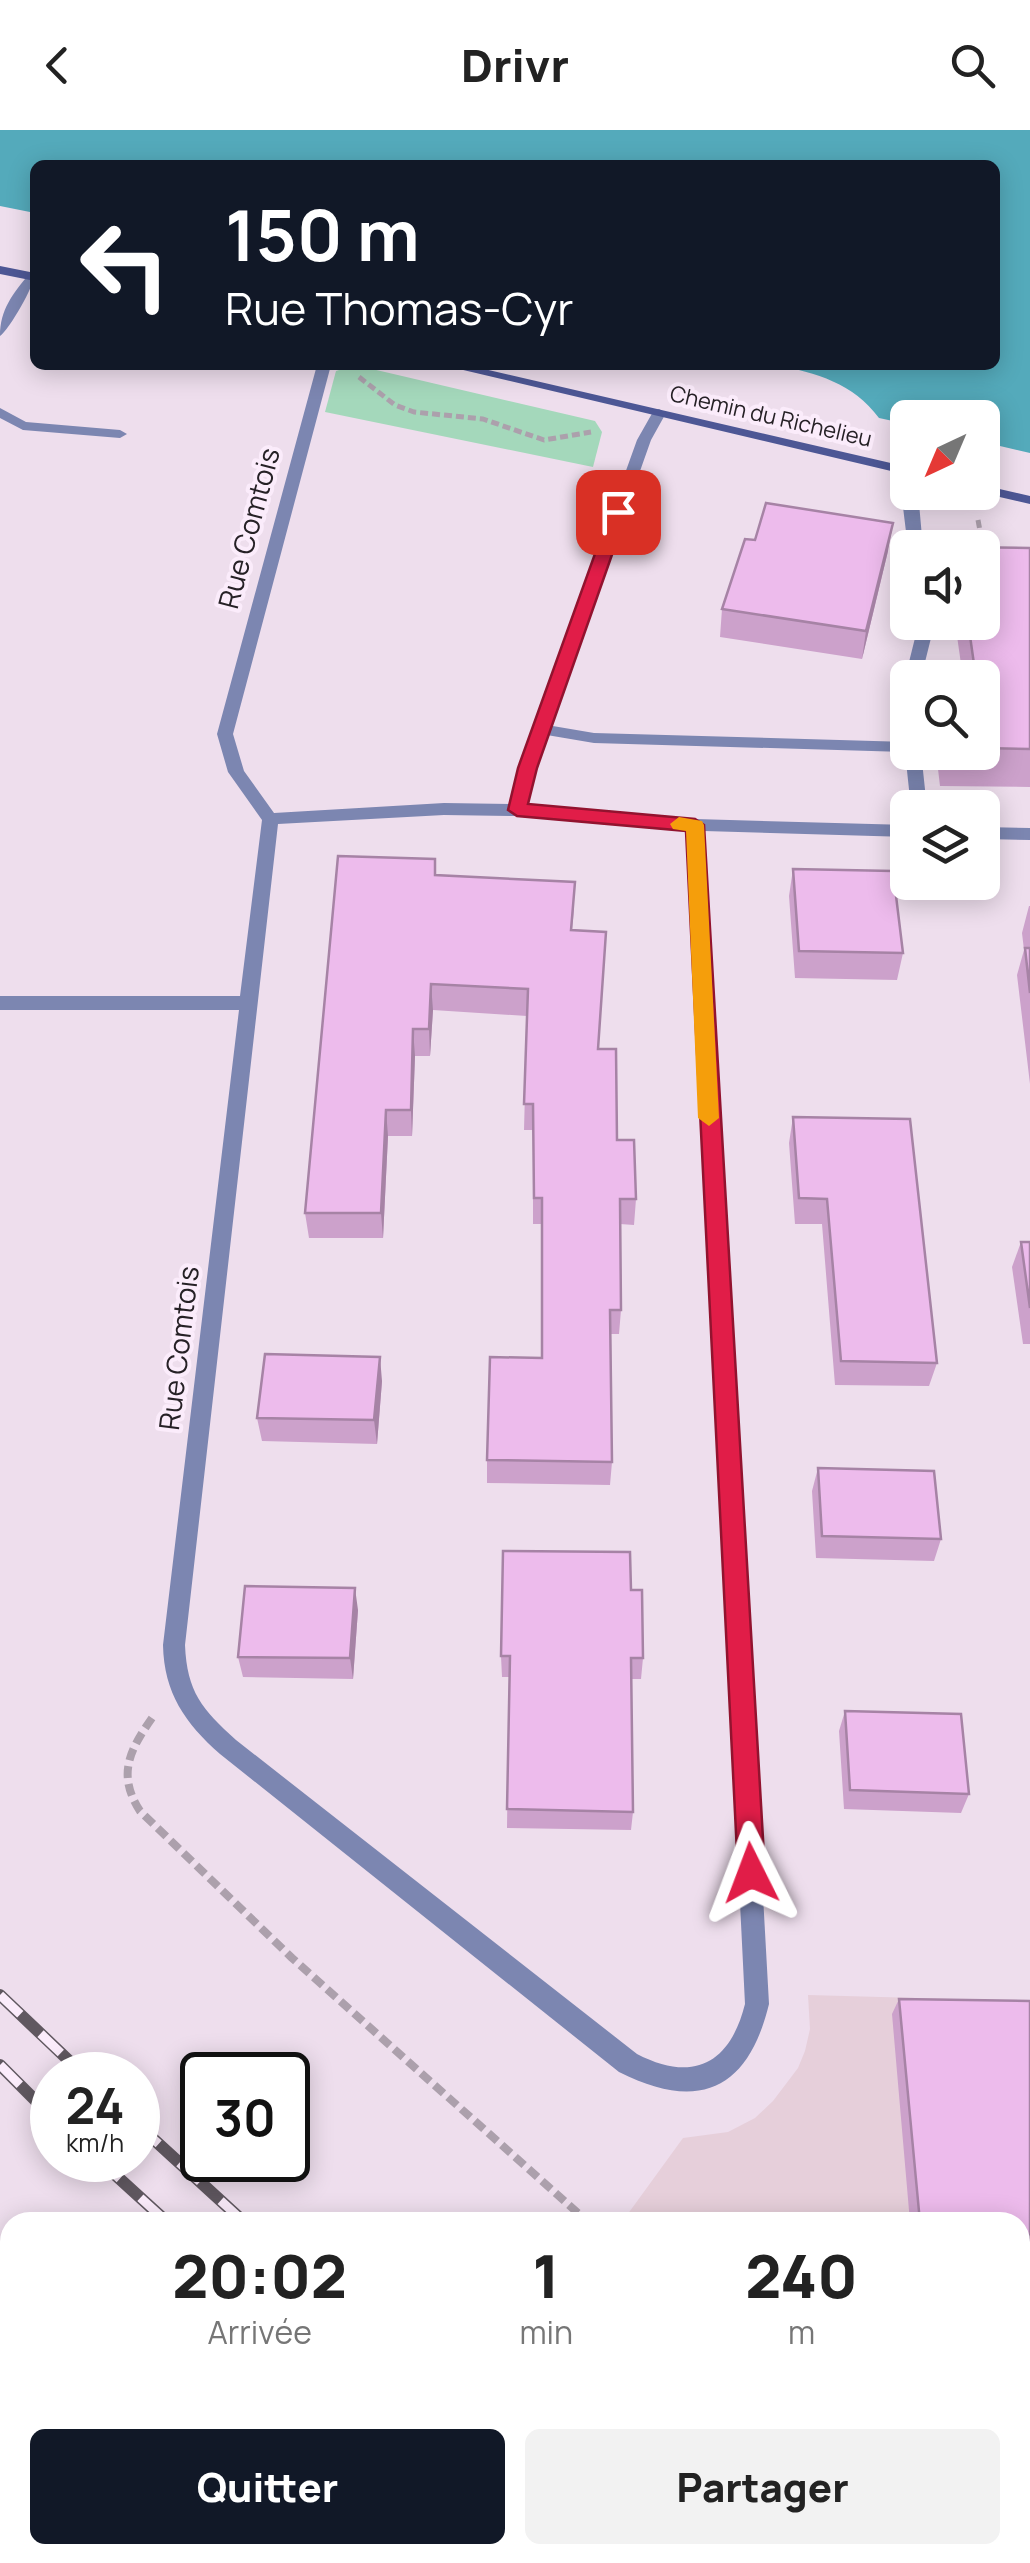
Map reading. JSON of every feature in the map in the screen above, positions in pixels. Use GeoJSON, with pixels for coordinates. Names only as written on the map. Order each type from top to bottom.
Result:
{"type":"FeatureCollection","features":[{"type":"Feature","properties":{"kind":"main road"},"geometry":{"type":"LineString","coordinates":[[0,270],[30,276]]}},
{"type":"Feature","properties":{"kind":"main road","name":"Chemin du Richelieu"},"geometry":{"type":"LineString","coordinates":[[472,370],[890,467]]}},
{"type":"Feature","properties":{"kind":"main road"},"geometry":{"type":"LineString","coordinates":[[1000,493],[1030,500]]}},
{"type":"Feature","properties":{"kind":"street"},"geometry":{"type":"LineString","coordinates":[[0,332],[16,299],[30,283]]}},
{"type":"Feature","properties":{"kind":"street","name":"Rue Comtois"},"geometry":{"type":"LineString","coordinates":[[177,1685],[174,1645],[270,819],[236,772],[224,734],[323,370]]}},
{"type":"Feature","properties":{"kind":"street"},"geometry":{"type":"LineString","coordinates":[[0,412],[22,426],[120,434]]}},
{"type":"Feature","properties":{"kind":"street"},"geometry":{"type":"LineString","coordinates":[[517,810],[644,440],[659,413]]}},
{"type":"Feature","properties":{"kind":"street"},"geometry":{"type":"LineString","coordinates":[[542,730],[594,738],[890,749]]}},
{"type":"Feature","properties":{"kind":"street"},"geometry":{"type":"LineString","coordinates":[[270,819],[444,809],[517,810],[695,825],[890,830]]}},
{"type":"Feature","properties":{"kind":"street"},"geometry":{"type":"LineString","coordinates":[[177,1685],[196,1716],[228,1747],[628,2064],[644,2073],[679,2082],[713,2074],[740,2053],[749,2038],[756,2004],[695,825]]}},
{"type":"Feature","properties":{"kind":"street"},"geometry":{"type":"LineString","coordinates":[[1000,833],[1030,834]]}},
{"type":"Feature","properties":{"kind":"street"},"geometry":{"type":"LineString","coordinates":[[0,1003],[249,1003]]}},
{"type":"Feature","properties":{"kind":"path"},"geometry":{"type":"LineString","coordinates":[[353,370],[403,409],[483,419],[544,440],[568,438],[659,413]]}},
{"type":"Feature","properties":{"kind":"path"},"geometry":{"type":"LineString","coordinates":[[177,1685],[132,1746],[124,1782],[128,1796],[292,1958],[577,2212]]}},
{"type":"Feature","properties":{"kind":"shaded area"},"geometry":{"type":"Polygon","coordinates":[[[808,1995],[1030,2001],[1030,2212],[629,2212],[683,2138],[728,2132],[755,2118],[773,2101],[798,2068],[810,2029],[808,1995]]]}},
{"type":"Feature","properties":{"kind":"green space"},"geometry":{"type":"Polygon","coordinates":[[[376,370],[595,421],[602,432],[593,467],[325,412],[336,371],[376,370]]]}},
{"type":"Feature","properties":{"kind":"water"},"geometry":{"type":"Polygon","coordinates":[[[0,130],[1030,130],[1030,453],[1000,446],[1000,400],[890,400],[890,420],[879,418],[858,396],[833,381],[796,370],[1000,370],[1000,160],[30,160],[30,212],[0,206],[0,130]]]}},
{"type":"Feature","properties":{"kind":"building"},"geometry":{"type":"Polygon","coordinates":[[[766,503],[893,523],[866,631],[722,609],[745,539],[755,540],[766,503]]]}},
{"type":"Feature","properties":{"kind":"building"},"geometry":{"type":"Polygon","coordinates":[[[1000,548],[1030,548],[1030,749],[1000,748],[1000,660],[973,660],[971,640],[1000,640],[1000,548]]]}},
{"type":"Feature","properties":{"kind":"building"},"geometry":{"type":"Polygon","coordinates":[[[338,856],[435,859],[435,875],[575,882],[571,930],[606,932],[598,1049],[616,1049],[617,1140],[634,1140],[636,1199],[620,1199],[621,1310],[610,1310],[612,1462],[487,1460],[490,1357],[542,1358],[542,1198],[534,1198],[533,1104],[524,1104],[528,989],[431,984],[429,1029],[413,1029],[411,1110],[386,1110],[381,1213],[305,1213],[338,856]]]}},
{"type":"Feature","properties":{"kind":"building"},"geometry":{"type":"Polygon","coordinates":[[[793,869],[890,871],[890,900],[897,900],[903,953],[799,951],[793,869]]]}},
{"type":"Feature","properties":{"kind":"building"},"geometry":{"type":"Polygon","coordinates":[[[1025,948],[1030,948],[1030,993],[1025,948]]]}},
{"type":"Feature","properties":{"kind":"building"},"geometry":{"type":"Polygon","coordinates":[[[793,1117],[910,1119],[937,1363],[841,1361],[827,1199],[799,1198],[793,1117]]]}},
{"type":"Feature","properties":{"kind":"building"},"geometry":{"type":"Polygon","coordinates":[[[1021,1242],[1030,1242],[1030,1308],[1021,1242]]]}},
{"type":"Feature","properties":{"kind":"building"},"geometry":{"type":"Polygon","coordinates":[[[265,1354],[380,1357],[374,1420],[257,1418],[265,1354]]]}},
{"type":"Feature","properties":{"kind":"building"},"geometry":{"type":"Polygon","coordinates":[[[818,1468],[934,1471],[941,1539],[822,1536],[818,1468]]]}},
{"type":"Feature","properties":{"kind":"building"},"geometry":{"type":"Polygon","coordinates":[[[503,1551],[630,1552],[631,1590],[642,1590],[643,1658],[631,1658],[633,1812],[507,1809],[510,1656],[501,1656],[503,1551]]]}},
{"type":"Feature","properties":{"kind":"building"},"geometry":{"type":"Polygon","coordinates":[[[245,1586],[355,1588],[350,1658],[238,1657],[245,1586]]]}},
{"type":"Feature","properties":{"kind":"building"},"geometry":{"type":"Polygon","coordinates":[[[845,1711],[961,1714],[969,1794],[850,1790],[845,1711]]]}},
{"type":"Feature","properties":{"kind":"building"},"geometry":{"type":"Polygon","coordinates":[[[899,1999],[1030,2001],[1030,2212],[919,2212],[899,1999]]]}},
{"type":"Feature","properties":{"kind":"railway"},"geometry":{"type":"LineString","coordinates":[[0,1995],[60,2052]]}},
{"type":"Feature","properties":{"kind":"railway"},"geometry":{"type":"LineString","coordinates":[[0,2065],[30,2095]]}},
{"type":"Feature","properties":{"kind":"railway"},"geometry":{"type":"LineString","coordinates":[[160,2145],[233,2212]]}},
{"type":"Feature","properties":{"kind":"railway"},"geometry":{"type":"LineString","coordinates":[[123,2182],[156,2212]]}},
{"type":"Feature","properties":{"kind":"slow traffic"},"geometry":{"type":"LineString","coordinates":[[679,824],[695,825],[709,1118]]}},
{"type":"Feature","properties":{"kind":"route"},"geometry":{"type":"LineString","coordinates":[[618,512],[527,768],[517,810],[695,825],[751,1873]]}}]}
